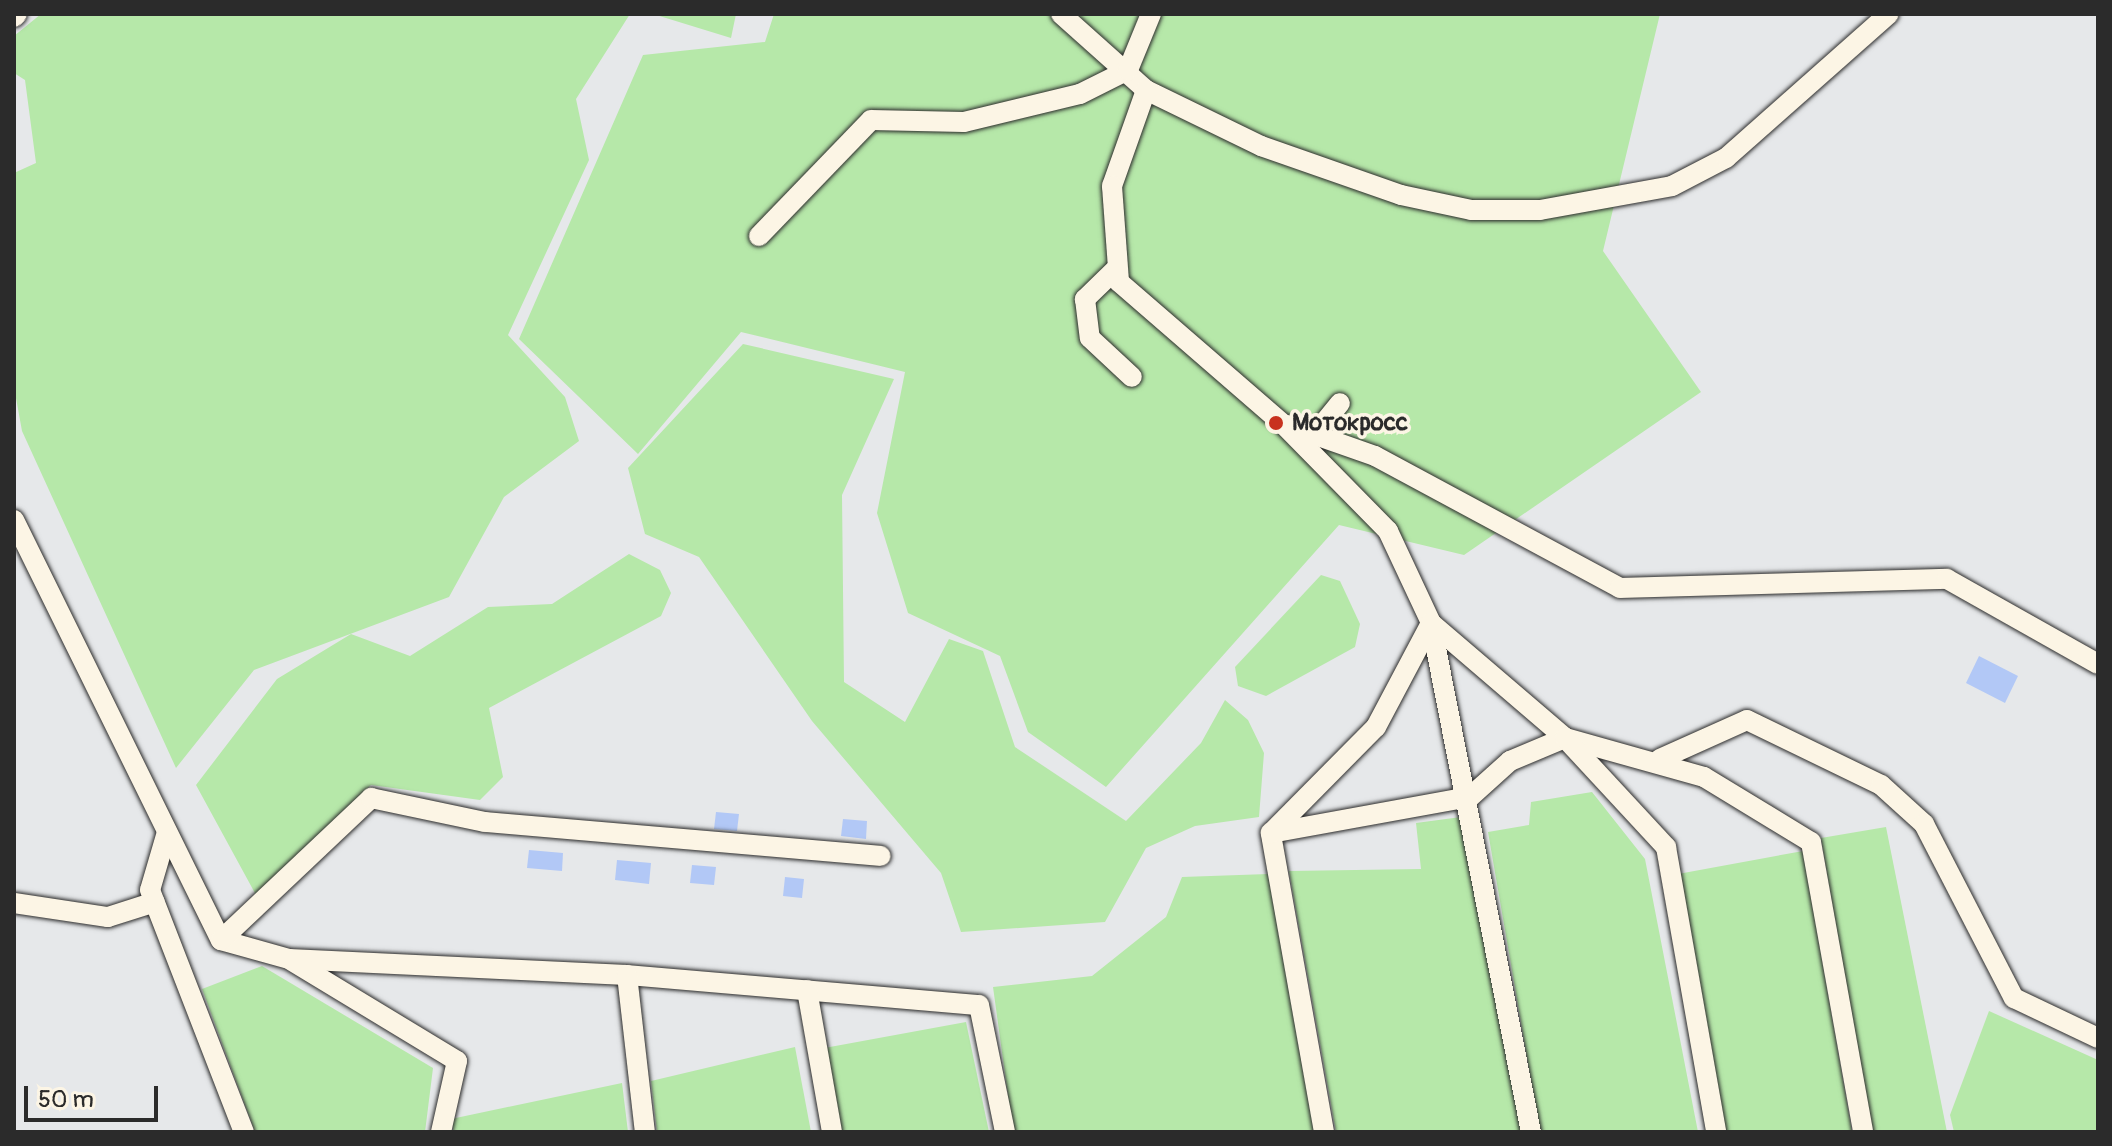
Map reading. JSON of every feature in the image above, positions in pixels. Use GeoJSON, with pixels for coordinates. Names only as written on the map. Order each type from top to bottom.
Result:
{"type":"FeatureCollection","features":[{"type":"Feature","properties":{"kind":"street"},"geometry":{"type":"LineString","coordinates":[[1061,14],[1128,70],[1146,90],[1261,146],[1401,195],[1471,210],[1540,210],[1672,186],[1726,158],[1889,14]]}},
{"type":"Feature","properties":{"kind":"street"},"geometry":{"type":"LineString","coordinates":[[759,236],[871,120],[964,122],[1080,94],[1128,70],[1151,14]]}},
{"type":"Feature","properties":{"kind":"street"},"geometry":{"type":"LineString","coordinates":[[1146,90],[1112,186],[1119,282],[1168,330],[1283,424],[1388,531],[1431,623],[1470,797],[1531,1132]]}},
{"type":"Feature","properties":{"kind":"street"},"geometry":{"type":"LineString","coordinates":[[1117,268],[1085,299],[1090,338],[1132,377]]}},
{"type":"Feature","properties":{"kind":"street"},"geometry":{"type":"LineString","coordinates":[[1314,435],[1340,403]]}},
{"type":"Feature","properties":{"kind":"street"},"geometry":{"type":"LineString","coordinates":[[1283,424],[1388,463],[1620,588],[1947,579],[2098,664]]}},
{"type":"Feature","properties":{"kind":"street"},"geometry":{"type":"LineString","coordinates":[[14,520],[221,940],[289,959],[627,975],[979,1005],[1005,1132]]}},
{"type":"Feature","properties":{"kind":"street"},"geometry":{"type":"LineString","coordinates":[[1431,623],[1565,738],[1666,847],[1716,1132]]}},
{"type":"Feature","properties":{"kind":"street"},"geometry":{"type":"LineString","coordinates":[[1271,833],[1376,727],[1431,623]]}},
{"type":"Feature","properties":{"kind":"street"},"geometry":{"type":"LineString","coordinates":[[1660,759],[1747,720],[1881,785],[1924,824],[2014,998],[2098,1038]]}},
{"type":"Feature","properties":{"kind":"street"},"geometry":{"type":"LineString","coordinates":[[1271,833],[1470,797],[1510,761],[1565,738],[1660,759],[1704,777],[1811,842],[1863,1132]]}},
{"type":"Feature","properties":{"kind":"street"},"geometry":{"type":"LineString","coordinates":[[221,940],[371,798],[485,822],[881,856]]}},
{"type":"Feature","properties":{"kind":"street"},"geometry":{"type":"LineString","coordinates":[[167,832],[150,890],[244,1132]]}},
{"type":"Feature","properties":{"kind":"street"},"geometry":{"type":"LineString","coordinates":[[1271,833],[1324,1132]]}},
{"type":"Feature","properties":{"kind":"street"},"geometry":{"type":"LineString","coordinates":[[14,903],[108,917],[155,902]]}},
{"type":"Feature","properties":{"kind":"street"},"geometry":{"type":"LineString","coordinates":[[289,959],[457,1061],[441,1132]]}},
{"type":"Feature","properties":{"kind":"street"},"geometry":{"type":"LineString","coordinates":[[627,975],[645,1132]]}},
{"type":"Feature","properties":{"kind":"street"},"geometry":{"type":"LineString","coordinates":[[807,990],[832,1132]]}},
{"type":"Feature","properties":{"kind":"green space"},"geometry":{"type":"Polygon","coordinates":[[[41,14],[630,14],[576,99],[589,160],[508,335],[565,397],[579,441],[504,497],[449,597],[254,670],[176,768],[22,431],[14,387],[14,173],[36,163],[25,80],[14,73],[14,36],[41,14]]]}},
{"type":"Feature","properties":{"kind":"green space"},"geometry":{"type":"Polygon","coordinates":[[[653,14],[736,14],[731,38],[653,14]]]}},
{"type":"Feature","properties":{"kind":"green space","name":"Мотокросс"},"geometry":{"type":"Polygon","coordinates":[[[774,14],[1660,14],[1603,251],[1701,392],[1464,555],[1339,525],[1106,787],[1028,732],[1000,656],[908,613],[877,513],[905,372],[741,332],[638,454],[519,339],[643,55],[765,42],[774,14]]]}},
{"type":"Feature","properties":{"kind":"green space"},"geometry":{"type":"Polygon","coordinates":[[[743,344],[894,379],[842,495],[844,682],[905,722],[949,639],[983,651],[1015,747],[1126,821],[1201,743],[1225,700],[1248,720],[1264,753],[1259,817],[1195,826],[1146,848],[1105,922],[961,932],[941,873],[812,721],[699,557],[645,534],[628,468],[743,344]]]}},
{"type":"Feature","properties":{"kind":"green space"},"geometry":{"type":"Polygon","coordinates":[[[629,554],[660,570],[671,593],[661,616],[489,708],[503,777],[480,800],[371,785],[256,895],[196,785],[277,679],[351,634],[410,656],[488,607],[552,604],[629,554]]]}},
{"type":"Feature","properties":{"kind":"green space"},"geometry":{"type":"Polygon","coordinates":[[[1321,575],[1340,581],[1360,624],[1355,647],[1266,696],[1238,686],[1235,667],[1321,575]]]}},
{"type":"Feature","properties":{"kind":"green space"},"geometry":{"type":"Polygon","coordinates":[[[1592,792],[1645,859],[1698,1132],[1540,1132],[1488,832],[1529,825],[1531,802],[1592,792]]]}},
{"type":"Feature","properties":{"kind":"green space"},"geometry":{"type":"Polygon","coordinates":[[[1461,817],[1522,1132],[1336,1132],[1289,871],[1421,869],[1416,823],[1461,817]]]}},
{"type":"Feature","properties":{"kind":"green space"},"geometry":{"type":"Polygon","coordinates":[[[1886,827],[1947,1132],[1871,1132],[1821,838],[1886,827]]]}},
{"type":"Feature","properties":{"kind":"green space"},"geometry":{"type":"Polygon","coordinates":[[[1803,851],[1852,1132],[1723,1132],[1678,874],[1803,851]]]}},
{"type":"Feature","properties":{"kind":"green space"},"geometry":{"type":"Polygon","coordinates":[[[1268,874],[1314,1132],[1013,1132],[993,987],[1092,976],[1166,917],[1182,877],[1268,874]]]}},
{"type":"Feature","properties":{"kind":"green space"},"geometry":{"type":"Polygon","coordinates":[[[262,966],[433,1068],[425,1132],[255,1132],[202,989],[262,966]]]}},
{"type":"Feature","properties":{"kind":"green space"},"geometry":{"type":"Polygon","coordinates":[[[1989,1011],[2098,1060],[2098,1132],[1954,1132],[1950,1115],[1989,1011]]]}},
{"type":"Feature","properties":{"kind":"green space"},"geometry":{"type":"Polygon","coordinates":[[[966,1022],[989,1132],[834,1132],[819,1049],[966,1022]]]}},
{"type":"Feature","properties":{"kind":"green space"},"geometry":{"type":"Polygon","coordinates":[[[795,1047],[811,1132],[657,1132],[651,1081],[795,1047]]]}},
{"type":"Feature","properties":{"kind":"green space"},"geometry":{"type":"Polygon","coordinates":[[[622,1083],[628,1132],[454,1132],[451,1119],[622,1083]]]}},
{"type":"Feature","properties":{"kind":"building"},"geometry":{"type":"Polygon","coordinates":[[[1979,656],[2018,676],[2005,703],[1966,683],[1979,656]]]}},
{"type":"Feature","properties":{"kind":"building"},"geometry":{"type":"Polygon","coordinates":[[[716,812],[739,814],[737,831],[714,829],[716,812]]]}},
{"type":"Feature","properties":{"kind":"building"},"geometry":{"type":"Polygon","coordinates":[[[843,819],[867,821],[866,839],[841,836],[843,819]]]}},
{"type":"Feature","properties":{"kind":"building"},"geometry":{"type":"Polygon","coordinates":[[[529,850],[563,853],[562,871],[527,868],[529,850]]]}},
{"type":"Feature","properties":{"kind":"building"},"geometry":{"type":"Polygon","coordinates":[[[617,860],[651,863],[649,884],[615,880],[617,860]]]}},
{"type":"Feature","properties":{"kind":"building"},"geometry":{"type":"Polygon","coordinates":[[[692,865],[716,867],[714,885],[690,883],[692,865]]]}},
{"type":"Feature","properties":{"kind":"building"},"geometry":{"type":"Polygon","coordinates":[[[785,877],[804,879],[802,898],[783,896],[785,877]]]}},
{"type":"Feature","properties":{"kind":"place","name":"Мотокросс"},"geometry":{"type":"Point","coordinates":[1276,423]}}]}
